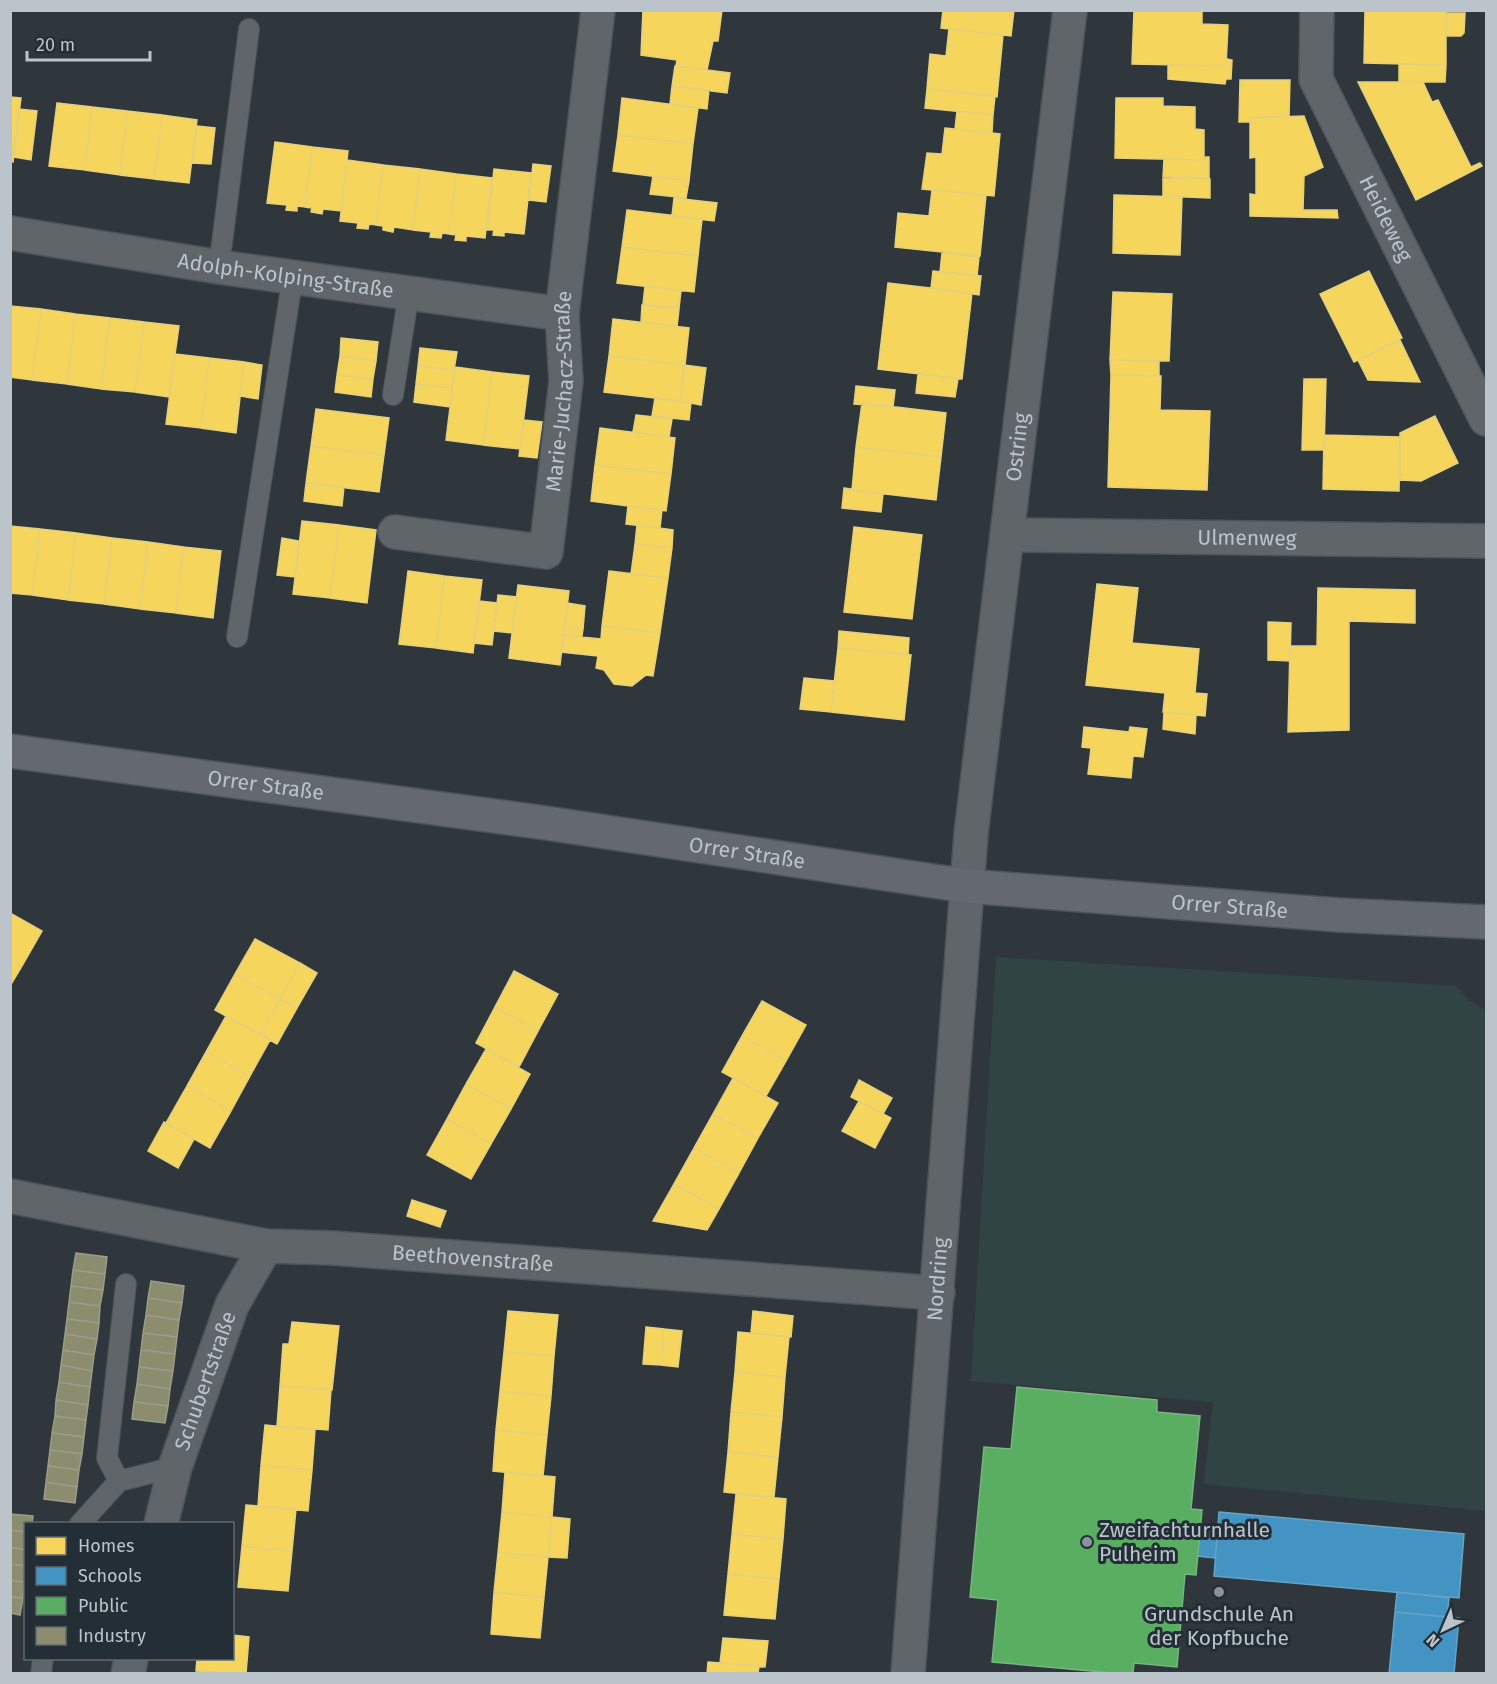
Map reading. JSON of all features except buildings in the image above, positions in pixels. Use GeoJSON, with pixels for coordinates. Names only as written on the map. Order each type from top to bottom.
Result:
{"type":"FeatureCollection","features":[{"type":"Feature","properties":{"kind":"street","name":"Marie-Juchacz-Straße"},"geometry":{"type":"LineString","coordinates":[[395,532],[546,552],[566,381],[562,314],[598,10]]}},
{"type":"Feature","properties":{"kind":"street","name":"Ostring"},"geometry":{"type":"LineString","coordinates":[[967,886],[1070,10]]}},
{"type":"Feature","properties":{"kind":"street","name":"Heideweg"},"geometry":{"type":"LineString","coordinates":[[1317,10],[1316,79],[1486,419]]}},
{"type":"Feature","properties":{"kind":"street","name":"Adolph-Kolping-Straße"},"geometry":{"type":"LineString","coordinates":[[10,233],[219,267],[293,275],[562,314]]}},
{"type":"Feature","properties":{"kind":"street","name":"Ulmenweg"},"geometry":{"type":"LineString","coordinates":[[1007,535],[1486,541]]}},
{"type":"Feature","properties":{"kind":"street","name":"Orrer Straße"},"geometry":{"type":"LineString","coordinates":[[10,751],[535,822],[967,886],[1338,915],[1486,922]]}},
{"type":"Feature","properties":{"kind":"street","name":"Nordring"},"geometry":{"type":"LineString","coordinates":[[908,1674],[967,886]]}},
{"type":"Feature","properties":{"kind":"street","name":"Beethovenstraße"},"geometry":{"type":"LineString","coordinates":[[10,1196],[266,1246],[332,1248],[938,1293]]}},
{"type":"Feature","properties":{"kind":"street","name":"Schubertstraße"},"geometry":{"type":"LineString","coordinates":[[161,1522],[175,1467],[232,1305],[266,1246]]}},
{"type":"Feature","properties":{"kind":"lane"},"geometry":{"type":"LineString","coordinates":[[219,267],[249,29]]}},
{"type":"Feature","properties":{"kind":"lane"},"geometry":{"type":"LineString","coordinates":[[237,638],[293,275]]}},
{"type":"Feature","properties":{"kind":"lane"},"geometry":{"type":"LineString","coordinates":[[393,395],[409,292]]}},
{"type":"Feature","properties":{"kind":"lane"},"geometry":{"type":"LineString","coordinates":[[119,1481],[107,1458],[126,1284]]}},
{"type":"Feature","properties":{"kind":"lane"},"geometry":{"type":"LineString","coordinates":[[82,1522],[119,1481],[175,1467]]}},
{"type":"Feature","properties":{"kind":"green space"},"geometry":{"type":"Polygon","coordinates":[[[996,957],[1456,986],[1470,1001],[1486,1011],[1486,1511],[1204,1484],[1213,1402],[971,1381],[996,957]]]}},
{"type":"Feature","properties":{"kind":"place","name":"Zweifachturnhalle Pulheim"},"geometry":{"type":"Point","coordinates":[1087,1542]}},
{"type":"Feature","properties":{"kind":"place","name":"Grundschule An der Kopfbuche"},"geometry":{"type":"Point","coordinates":[1219,1592]}}]}
